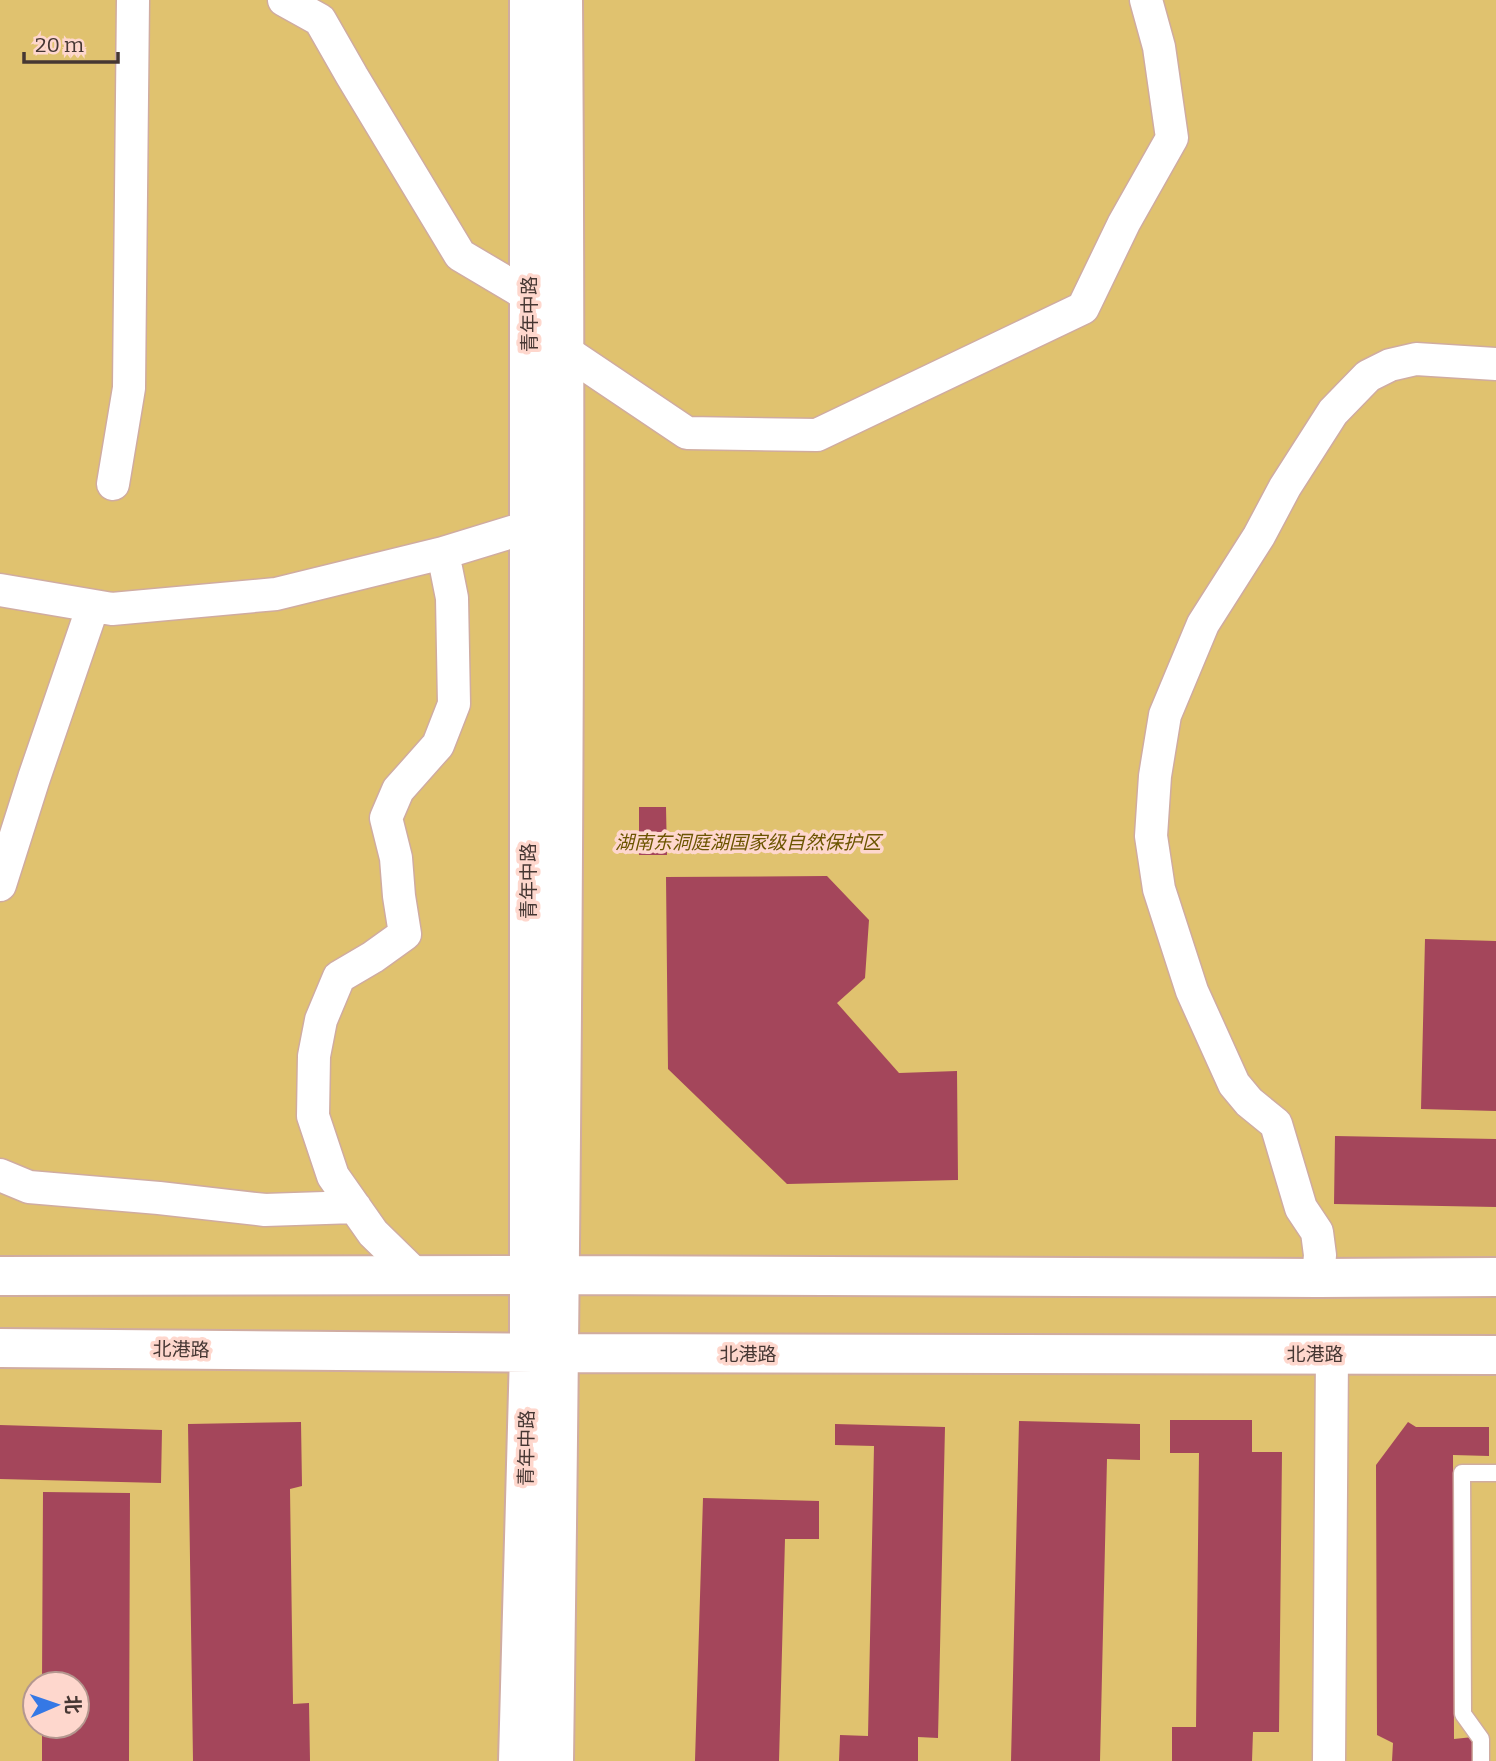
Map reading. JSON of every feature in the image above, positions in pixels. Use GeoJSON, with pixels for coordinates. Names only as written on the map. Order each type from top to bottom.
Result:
{"type":"FeatureCollection","features":[{"type":"Feature","properties":{"kind":"main road","name":"青年中路"},"geometry":{"type":"LineString","coordinates":[[518,1761],[544,1353],[528,527],[529,0]]}},
{"type":"Feature","properties":{"kind":"main road"},"geometry":{"type":"LineString","coordinates":[[544,1275],[565,351],[563,0]]}},
{"type":"Feature","properties":{"kind":"main road"},"geometry":{"type":"LineString","coordinates":[[0,1276],[1496,1277]]}},
{"type":"Feature","properties":{"kind":"main road","name":"北港路"},"geometry":{"type":"LineString","coordinates":[[0,1348],[544,1353],[1496,1354]]}},
{"type":"Feature","properties":{"kind":"main road"},"geometry":{"type":"LineString","coordinates":[[544,1353],[554,1761]]}},
{"type":"Feature","properties":{"kind":"street"},"geometry":{"type":"LineString","coordinates":[[113,484],[129,387],[133,0]]}},
{"type":"Feature","properties":{"kind":"street"},"geometry":{"type":"LineString","coordinates":[[284,0],[320,20],[460,256],[529,296]]}},
{"type":"Feature","properties":{"kind":"street"},"geometry":{"type":"LineString","coordinates":[[565,351],[687,433],[817,435],[1083,307],[1124,223],[1172,138],[1159,47],[1146,0]]}},
{"type":"Feature","properties":{"kind":"street"},"geometry":{"type":"LineString","coordinates":[[1318,1278],[1320,1255],[1317,1232],[1301,1208],[1276,1124],[1249,1102],[1234,1084],[1192,991],[1159,888],[1151,836],[1155,776],[1165,715],[1203,624],[1333,412],[1368,376],[1390,365],[1416,359],[1496,364]]}},
{"type":"Feature","properties":{"kind":"street"},"geometry":{"type":"LineString","coordinates":[[0,590],[113,609],[276,594],[443,553],[528,527]]}},
{"type":"Feature","properties":{"kind":"street"},"geometry":{"type":"LineString","coordinates":[[415,1275],[373,1233],[333,1176],[313,1115],[314,1056],[321,1020],[339,977],[405,934],[396,858],[386,818],[398,790],[438,745],[454,704],[452,598],[443,553]]}},
{"type":"Feature","properties":{"kind":"street"},"geometry":{"type":"LineString","coordinates":[[0,885],[93,606]]}},
{"type":"Feature","properties":{"kind":"street"},"geometry":{"type":"LineString","coordinates":[[0,1175],[29,1187],[265,1210],[355,1208]]}},
{"type":"Feature","properties":{"kind":"street"},"geometry":{"type":"LineString","coordinates":[[1329,1761],[1332,1354]]}},
{"type":"Feature","properties":{"kind":"lane"},"geometry":{"type":"LineString","coordinates":[[1481,1761],[1481,1740],[1463,1714],[1462,1473],[1496,1473]]}},
{"type":"Feature","properties":{"kind":"green space","name":"湖南东洞庭湖国家级自然保护区"},"geometry":{"type":"Polygon","coordinates":[[[0,0],[1496,0],[1496,1761],[0,1761],[0,0]]]}},
{"type":"Feature","properties":{"kind":"building"},"geometry":{"type":"Polygon","coordinates":[[[639,807],[666,807],[667,855],[639,855],[639,807]]]}},
{"type":"Feature","properties":{"kind":"building"},"geometry":{"type":"Polygon","coordinates":[[[827,876],[869,920],[865,978],[837,1003],[899,1073],[957,1071],[958,1180],[787,1184],[668,1069],[666,877],[827,876]]]}},
{"type":"Feature","properties":{"kind":"building"},"geometry":{"type":"Polygon","coordinates":[[[1425,939],[1496,941],[1496,1111],[1421,1109],[1425,939]]]}},
{"type":"Feature","properties":{"kind":"building"},"geometry":{"type":"Polygon","coordinates":[[[1335,1136],[1496,1139],[1496,1207],[1334,1204],[1335,1136]]]}},
{"type":"Feature","properties":{"kind":"building"},"geometry":{"type":"Polygon","coordinates":[[[1170,1420],[1252,1420],[1252,1452],[1282,1452],[1279,1732],[1253,1732],[1252,1761],[1172,1761],[1172,1727],[1196,1727],[1199,1453],[1170,1453],[1170,1420]]]}},
{"type":"Feature","properties":{"kind":"building"},"geometry":{"type":"Polygon","coordinates":[[[1019,1421],[1140,1424],[1140,1460],[1107,1459],[1100,1761],[1011,1761],[1019,1421]]]}},
{"type":"Feature","properties":{"kind":"building"},"geometry":{"type":"Polygon","coordinates":[[[301,1422],[302,1486],[290,1489],[293,1704],[309,1703],[310,1761],[193,1761],[188,1424],[301,1422]]]}},
{"type":"Feature","properties":{"kind":"building"},"geometry":{"type":"Polygon","coordinates":[[[1408,1422],[1416,1427],[1489,1427],[1489,1456],[1453,1455],[1454,1739],[1473,1737],[1473,1761],[1392,1761],[1393,1743],[1377,1735],[1376,1465],[1408,1422]]]}},
{"type":"Feature","properties":{"kind":"building"},"geometry":{"type":"Polygon","coordinates":[[[835,1424],[945,1427],[938,1738],[918,1737],[918,1761],[839,1761],[840,1735],[868,1736],[874,1446],[835,1445],[835,1424]]]}},
{"type":"Feature","properties":{"kind":"building"},"geometry":{"type":"Polygon","coordinates":[[[0,1425],[162,1430],[161,1483],[0,1479],[0,1425]]]}},
{"type":"Feature","properties":{"kind":"building"},"geometry":{"type":"Polygon","coordinates":[[[43,1492],[130,1493],[129,1761],[42,1761],[42,1740],[91,1740],[91,1670],[42,1670],[43,1492]]]}},
{"type":"Feature","properties":{"kind":"building"},"geometry":{"type":"Polygon","coordinates":[[[703,1498],[819,1501],[819,1539],[785,1539],[779,1761],[695,1761],[703,1498]]]}}]}
